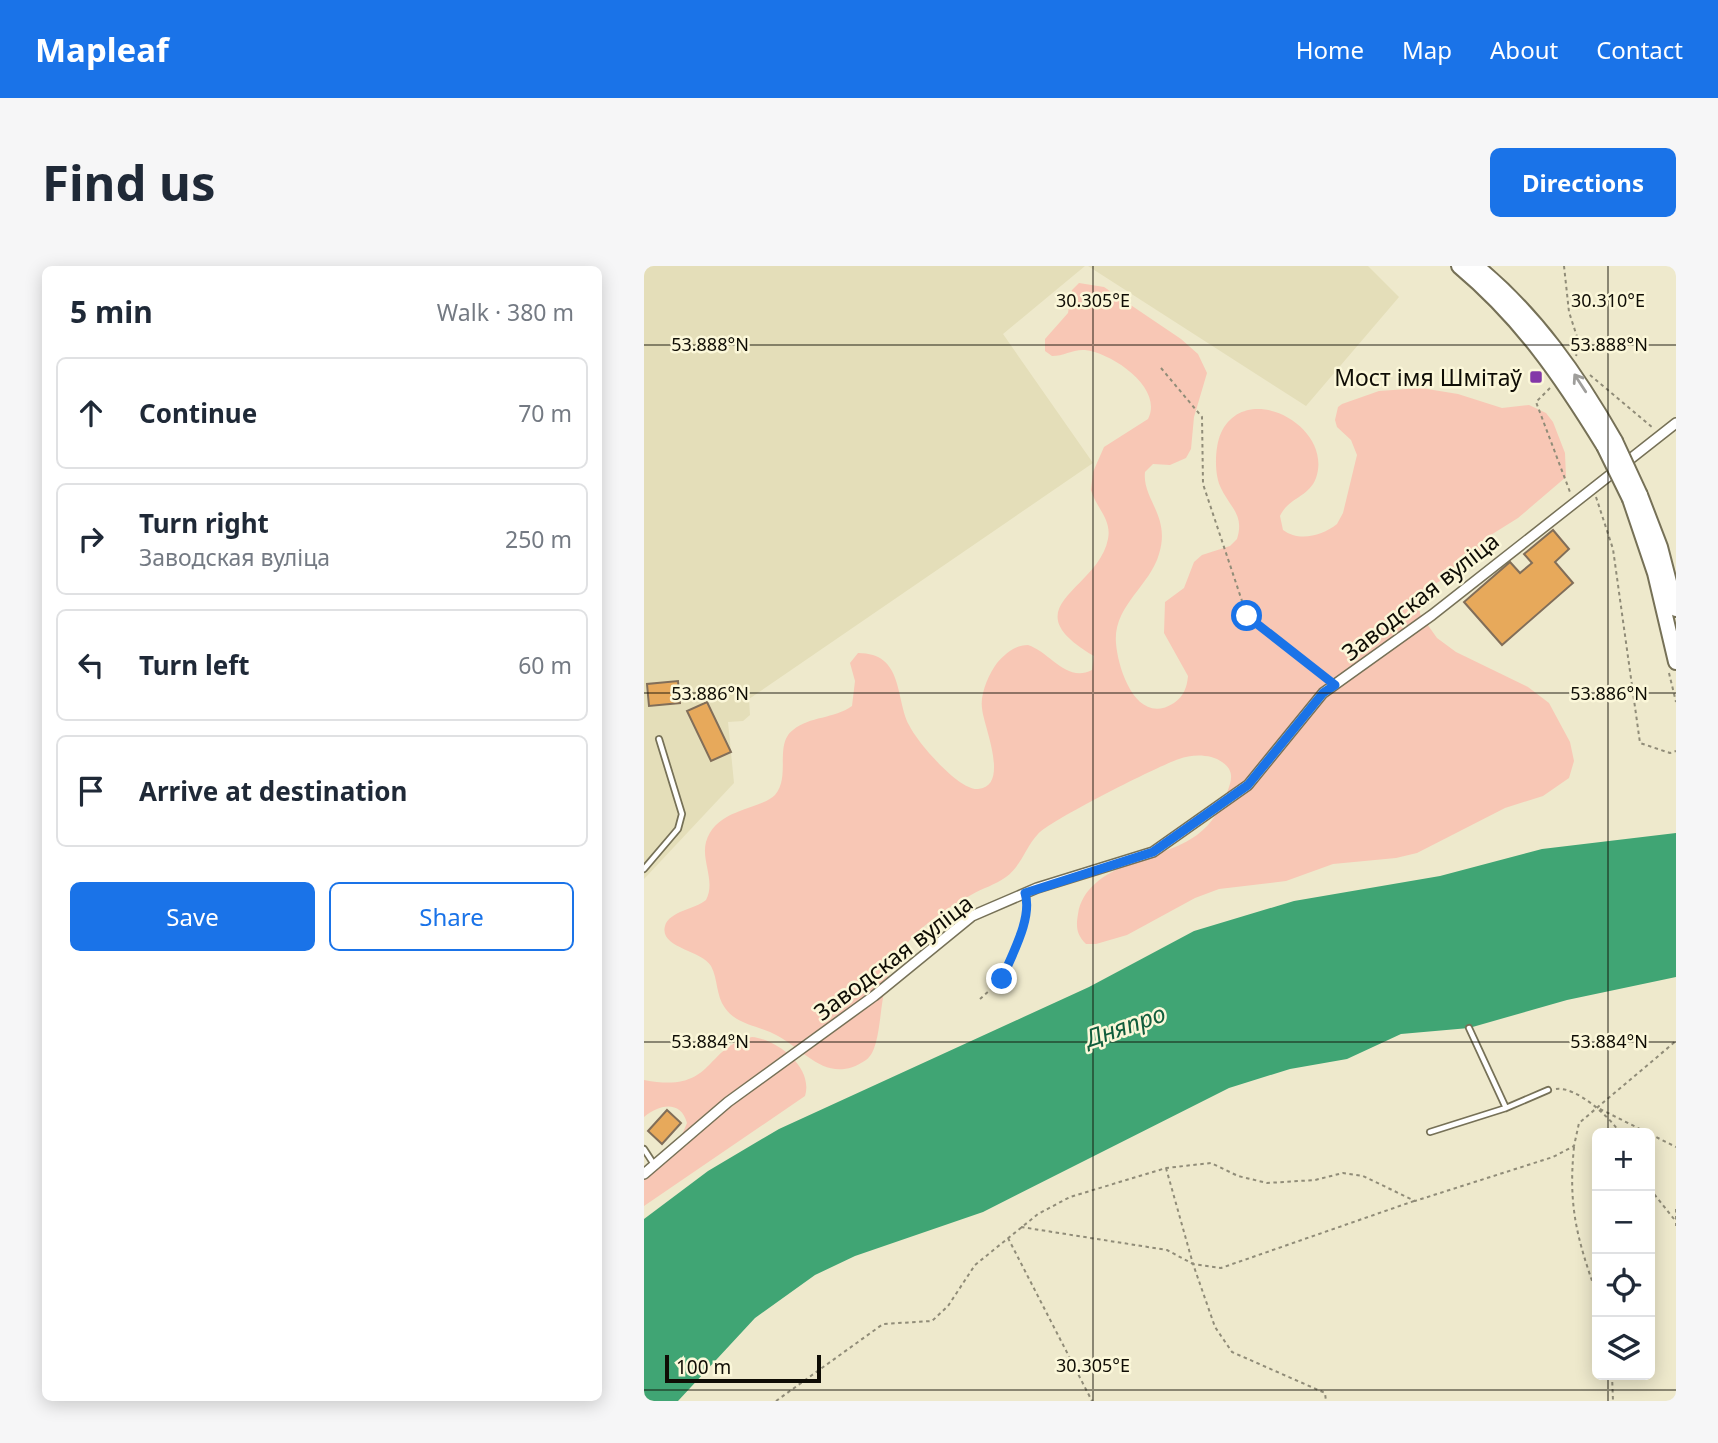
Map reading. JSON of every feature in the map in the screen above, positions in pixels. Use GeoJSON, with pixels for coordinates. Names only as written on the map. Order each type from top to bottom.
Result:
{"type":"FeatureCollection","features":[{"type":"Feature","properties":{"kind":"main road"},"geometry":{"type":"LineString","coordinates":[[1459,266],[1488,291],[1528,333],[1609,444]]}},
{"type":"Feature","properties":{"kind":"main road"},"geometry":{"type":"LineString","coordinates":[[1476,266],[1517,303],[1571,369],[1660,547],[1676,609]]}},
{"type":"Feature","properties":{"kind":"main road"},"geometry":{"type":"LineString","coordinates":[[1635,497],[1676,663]]}},
{"type":"Feature","properties":{"kind":"street","name":"Заводская вуліца"},"geometry":{"type":"LineString","coordinates":[[644,1174],[729,1102],[874,996],[972,916],[1025,893],[1153,852],[1248,785],[1323,693],[1381,654],[1676,423]]}},
{"type":"Feature","properties":{"kind":"lane"},"geometry":{"type":"LineString","coordinates":[[644,869],[678,829],[682,814],[659,739]]}},
{"type":"Feature","properties":{"kind":"lane"},"geometry":{"type":"LineString","coordinates":[[1469,1028],[1506,1108]]}},
{"type":"Feature","properties":{"kind":"lane"},"geometry":{"type":"LineString","coordinates":[[1430,1132],[1506,1108],[1548,1090]]}},
{"type":"Feature","properties":{"kind":"lane"},"geometry":{"type":"LineString","coordinates":[[644,1149],[655,1166]]}},
{"type":"Feature","properties":{"kind":"path"},"geometry":{"type":"LineString","coordinates":[[1564,266],[1569,312],[1580,346],[1575,359]]}},
{"type":"Feature","properties":{"kind":"path"},"geometry":{"type":"LineString","coordinates":[[1161,368],[1202,417],[1203,484],[1247,616],[1335,685]]}},
{"type":"Feature","properties":{"kind":"path"},"geometry":{"type":"LineString","coordinates":[[1581,368],[1662,435]]}},
{"type":"Feature","properties":{"kind":"path"},"geometry":{"type":"LineString","coordinates":[[1550,388],[1536,402],[1574,502]]}},
{"type":"Feature","properties":{"kind":"path"},"geometry":{"type":"LineString","coordinates":[[1593,490],[1613,549],[1640,743],[1670,753],[1676,751]]}},
{"type":"Feature","properties":{"kind":"path"},"geometry":{"type":"LineString","coordinates":[[980,999],[1002,979],[1024,921],[1028,902],[1025,893]]}},
{"type":"Feature","properties":{"kind":"path"},"geometry":{"type":"LineString","coordinates":[[1592,1279],[1574,1221],[1571,1180],[1579,1123],[1676,1041]]}},
{"type":"Feature","properties":{"kind":"path"},"geometry":{"type":"LineString","coordinates":[[1548,1090],[1563,1088],[1676,1147]]}},
{"type":"Feature","properties":{"kind":"path"},"geometry":{"type":"LineString","coordinates":[[1599,1108],[1616,1128]]}},
{"type":"Feature","properties":{"kind":"path"},"geometry":{"type":"LineString","coordinates":[[1021,1227],[1167,1250],[1193,1264],[1220,1268],[1415,1200],[1553,1157],[1574,1146]]}},
{"type":"Feature","properties":{"kind":"path"},"geometry":{"type":"LineString","coordinates":[[776,1401],[883,1324],[932,1321],[948,1306],[975,1265],[1038,1214],[1070,1197],[1166,1168],[1210,1163],[1238,1176],[1268,1183],[1315,1180],[1343,1172],[1363,1176],[1415,1200]]}},
{"type":"Feature","properties":{"kind":"path"},"geometry":{"type":"LineString","coordinates":[[1166,1168],[1193,1264],[1215,1327],[1232,1352],[1325,1393],[1326,1401]]}},
{"type":"Feature","properties":{"kind":"path"},"geometry":{"type":"LineString","coordinates":[[1652,1191],[1674,1219],[1676,1226]]}},
{"type":"Feature","properties":{"kind":"path"},"geometry":{"type":"LineString","coordinates":[[1674,1219],[1676,1209]]}},
{"type":"Feature","properties":{"kind":"path"},"geometry":{"type":"LineString","coordinates":[[1008,1238],[1092,1401]]}},
{"type":"Feature","properties":{"kind":"path"},"geometry":{"type":"LineString","coordinates":[[1612,1380],[1613,1401]]}},
{"type":"Feature","properties":{"kind":"shaded area"},"geometry":{"type":"Polygon","coordinates":[[[644,266],[1085,266],[1003,334],[1093,463],[749,699],[750,715],[743,721],[728,722],[734,783],[644,879],[644,266]]]}},
{"type":"Feature","properties":{"kind":"shaded area"},"geometry":{"type":"Polygon","coordinates":[[[1088,266],[1368,266],[1399,297],[1306,406],[1088,266]]]}},
{"type":"Feature","properties":{"kind":"shaded area"},"geometry":{"type":"Polygon","coordinates":[[[1079,283],[1104,287],[1181,339],[1198,354],[1207,373],[1194,417],[1191,449],[1186,458],[1170,465],[1153,464],[1145,472],[1145,482],[1159,518],[1162,541],[1148,576],[1120,618],[1116,643],[1125,680],[1140,702],[1150,708],[1161,708],[1174,703],[1183,694],[1188,676],[1164,633],[1165,602],[1184,588],[1194,562],[1202,555],[1230,546],[1237,539],[1238,517],[1220,486],[1216,467],[1219,438],[1233,417],[1249,410],[1267,410],[1285,416],[1300,427],[1312,441],[1318,459],[1316,478],[1309,489],[1288,505],[1280,516],[1283,530],[1303,537],[1331,528],[1337,524],[1343,513],[1357,455],[1351,440],[1337,427],[1335,420],[1338,407],[1342,404],[1379,391],[1421,388],[1458,394],[1502,408],[1529,405],[1546,413],[1553,422],[1565,453],[1566,477],[1518,518],[1486,538],[1480,556],[1472,564],[1427,588],[1419,601],[1420,614],[1437,638],[1456,652],[1528,687],[1549,703],[1570,742],[1574,761],[1569,778],[1543,796],[1505,808],[1417,853],[1396,858],[1333,864],[1286,881],[1219,889],[1195,898],[1127,935],[1096,944],[1086,944],[1078,930],[1078,914],[1084,897],[1095,883],[1110,873],[1182,844],[1197,835],[1212,820],[1222,803],[1231,778],[1226,765],[1207,756],[1179,759],[1106,794],[1047,827],[1038,834],[1006,877],[950,908],[920,930],[903,948],[890,970],[872,1053],[866,1060],[852,1067],[829,1068],[771,1032],[742,1022],[730,1014],[720,998],[711,966],[668,939],[665,926],[672,917],[706,900],[710,886],[705,849],[711,831],[728,816],[768,800],[780,788],[787,736],[800,725],[852,706],[855,681],[850,663],[858,653],[873,655],[883,660],[891,669],[909,725],[920,742],[950,774],[970,788],[978,789],[988,785],[993,777],[993,754],[982,702],[988,678],[1000,659],[1015,648],[1028,645],[1066,670],[1083,673],[1092,670],[1094,656],[1070,639],[1059,624],[1058,611],[1065,598],[1101,557],[1108,539],[1106,519],[1091,490],[1093,472],[1104,447],[1148,419],[1151,407],[1149,396],[1142,384],[1133,374],[1108,358],[1085,350],[1052,356],[1045,351],[1045,339],[1068,313],[1072,290],[1079,283]]]}},
{"type":"Feature","properties":{"kind":"shaded area"},"geometry":{"type":"Polygon","coordinates":[[[752,1037],[772,1043],[791,1056],[804,1075],[805,1096],[644,1206],[644,1169],[681,1137],[687,1123],[680,1111],[669,1106],[656,1109],[644,1117],[644,1080],[667,1083],[684,1081],[707,1068],[736,1042],[752,1037]]]}},
{"type":"Feature","properties":{"kind":"water","name":"Дняпро"},"geometry":{"type":"Polygon","coordinates":[[[1676,833],[1676,977],[1567,1000],[1469,1028],[1401,1034],[1347,1059],[1290,1069],[1229,1088],[983,1212],[855,1256],[815,1275],[755,1318],[678,1401],[644,1401],[644,1219],[708,1171],[779,1129],[1089,987],[1194,931],[1294,901],[1440,876],[1542,849],[1676,833]]]}},
{"type":"Feature","properties":{"kind":"building"},"geometry":{"type":"Polygon","coordinates":[[[1553,530],[1569,549],[1555,562],[1573,583],[1502,645],[1464,602],[1510,562],[1520,573],[1532,563],[1524,554],[1553,530]]]}},
{"type":"Feature","properties":{"kind":"building"},"geometry":{"type":"Polygon","coordinates":[[[678,681],[680,703],[649,706],[647,684],[678,681]]]}},
{"type":"Feature","properties":{"kind":"building"},"geometry":{"type":"Polygon","coordinates":[[[707,702],[731,752],[711,761],[687,711],[707,702]]]}},
{"type":"Feature","properties":{"kind":"building"},"geometry":{"type":"Polygon","coordinates":[[[667,1110],[681,1123],[662,1144],[648,1131],[667,1110]]]}},
{"type":"Feature","properties":{"kind":"place","name":"Мост імя Шмітаў"},"geometry":{"type":"Point","coordinates":[1536,377]}},
{"type":"Feature","properties":{"kind":"route"},"geometry":{"type":"LineString","coordinates":[[1002,979],[1024,921],[1028,902],[1025,893],[1153,852],[1248,785],[1323,693],[1335,685],[1247,616]]}}]}
